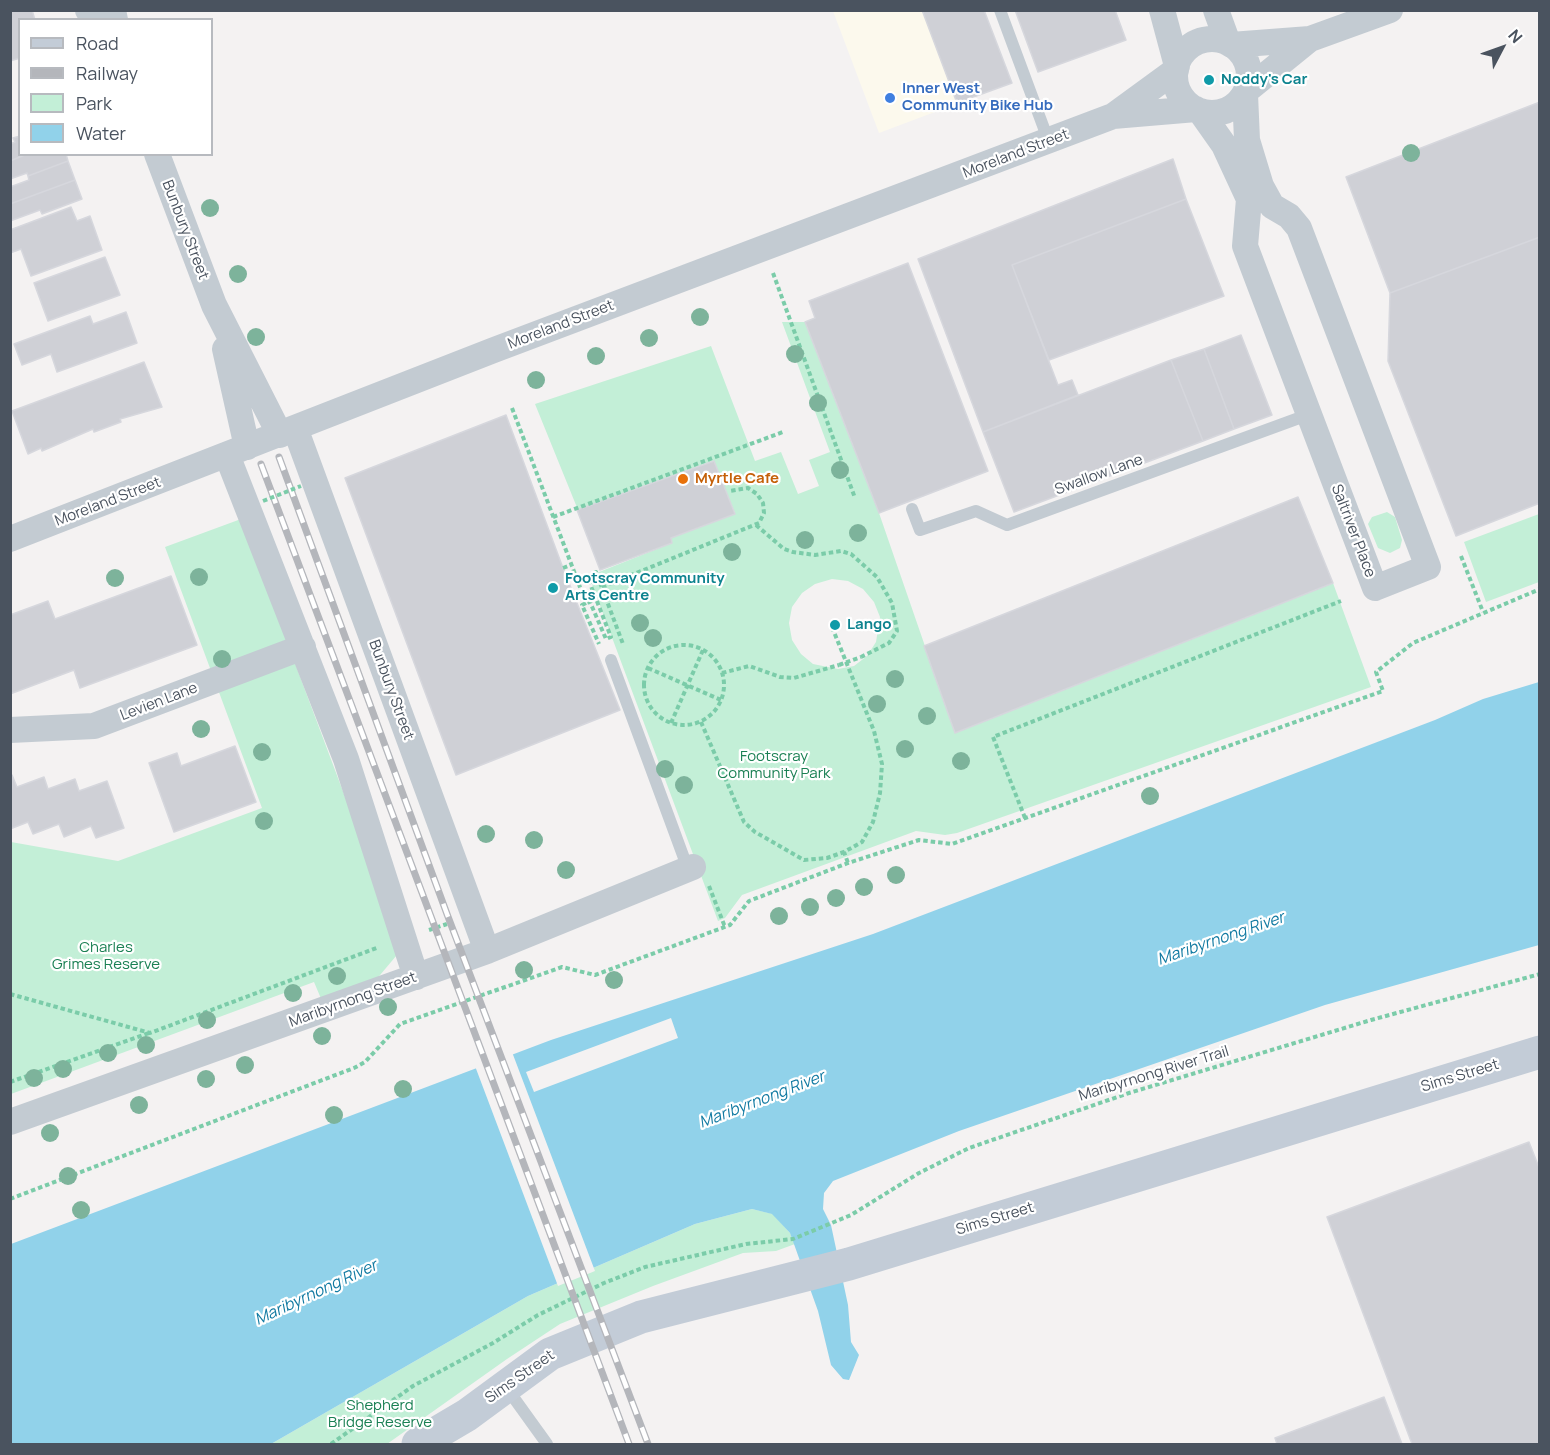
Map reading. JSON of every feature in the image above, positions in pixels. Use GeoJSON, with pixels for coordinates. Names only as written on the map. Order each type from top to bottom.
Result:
{"type":"FeatureCollection","features":[{"type":"Feature","properties":{"kind":"street"},"geometry":{"type":"LineString","coordinates":[[1162,10],[1177,68],[1179,91],[1198,110],[1215,113],[1229,109],[1245,92],[1310,39]]}},
{"type":"Feature","properties":{"kind":"street"},"geometry":{"type":"LineString","coordinates":[[1216,10],[1229,44]]}},
{"type":"Feature","properties":{"kind":"street"},"geometry":{"type":"LineString","coordinates":[[1229,44],[1310,39],[1390,10]]}},
{"type":"Feature","properties":{"kind":"street"},"geometry":{"type":"LineString","coordinates":[[1177,68],[1182,56],[1199,42],[1214,39],[1229,44],[1240,52],[1247,65],[1249,80],[1245,92]]}},
{"type":"Feature","properties":{"kind":"street","name":"Moreland Street"},"geometry":{"type":"LineString","coordinates":[[10,539],[515,342],[1049,142],[1113,116],[1177,68]]}},
{"type":"Feature","properties":{"kind":"street","name":"Saltriver Place"},"geometry":{"type":"LineString","coordinates":[[1198,110],[1224,145],[1248,199],[1245,246],[1375,588],[1428,567],[1299,228],[1289,216],[1272,206],[1261,186],[1247,140],[1245,92]]}},
{"type":"Feature","properties":{"kind":"street","name":"Moreland Street"},"geometry":{"type":"LineString","coordinates":[[1113,116],[1198,110]]}},
{"type":"Feature","properties":{"kind":"street","name":"Bunbury Street"},"geometry":{"type":"LineString","coordinates":[[158,156],[214,305],[288,432],[487,951]]}},
{"type":"Feature","properties":{"kind":"street","name":"Bunbury Street"},"geometry":{"type":"LineString","coordinates":[[214,305],[237,451],[303,647],[346,759],[416,977]]}},
{"type":"Feature","properties":{"kind":"street","name":"Levien Lane"},"geometry":{"type":"LineString","coordinates":[[10,730],[94,726],[303,647]]}},
{"type":"Feature","properties":{"kind":"street","name":"Maribyrnong Street"},"geometry":{"type":"LineString","coordinates":[[10,1122],[487,951],[690,868]]}},
{"type":"Feature","properties":{"kind":"street","name":"Sims Street"},"geometry":{"type":"LineString","coordinates":[[418,1444],[467,1415],[550,1354],[641,1317],[849,1264],[1539,1052]]}},
{"type":"Feature","properties":{"kind":"street","name":"Sims Street"},"geometry":{"type":"LineString","coordinates":[[439,1444],[467,1415]]}},
{"type":"Feature","properties":{"kind":"lane"},"geometry":{"type":"LineString","coordinates":[[1000,10],[1049,142]]}},
{"type":"Feature","properties":{"kind":"lane","name":"Swallow Lane"},"geometry":{"type":"LineString","coordinates":[[912,509],[920,530],[976,511],[1007,525],[1310,414]]}},
{"type":"Feature","properties":{"kind":"lane"},"geometry":{"type":"LineString","coordinates":[[611,660],[690,868]]}},
{"type":"Feature","properties":{"kind":"lane"},"geometry":{"type":"LineString","coordinates":[[505,1386],[548,1444]]}},
{"type":"Feature","properties":{"kind":"path"},"geometry":{"type":"LineString","coordinates":[[765,250],[855,498]]}},
{"type":"Feature","properties":{"kind":"path"},"geometry":{"type":"LineString","coordinates":[[512,408],[586,603]]}},
{"type":"Feature","properties":{"kind":"path"},"geometry":{"type":"LineString","coordinates":[[553,517],[783,432]]}},
{"type":"Feature","properties":{"kind":"path"},"geometry":{"type":"LineString","coordinates":[[263,501],[301,486]]}},
{"type":"Feature","properties":{"kind":"path"},"geometry":{"type":"LineString","coordinates":[[602,587],[756,525],[764,513],[763,503],[757,494],[744,487],[730,491]]}},
{"type":"Feature","properties":{"kind":"path"},"geometry":{"type":"LineString","coordinates":[[722,673],[749,666],[780,677],[794,678],[861,657],[889,643],[897,631],[892,603],[877,577],[851,554],[840,551],[815,555],[793,552],[784,549],[756,525]]}},
{"type":"Feature","properties":{"kind":"path"},"geometry":{"type":"LineString","coordinates":[[1461,556],[1483,612]]}},
{"type":"Feature","properties":{"kind":"path"},"geometry":{"type":"LineString","coordinates":[[563,568],[571,565]]}},
{"type":"Feature","properties":{"kind":"path"},"geometry":{"type":"LineString","coordinates":[[586,603],[590,602],[606,639],[611,637],[587,576],[596,572],[624,644],[607,650],[611,660]]}},
{"type":"Feature","properties":{"kind":"path"},"geometry":{"type":"LineString","coordinates":[[10,1199],[354,1068],[365,1062],[400,1024],[562,967],[595,975],[730,925],[749,901],[848,863],[919,840],[952,844],[1383,691],[1376,672],[1413,643],[1539,590]]}},
{"type":"Feature","properties":{"kind":"path"},"geometry":{"type":"LineString","coordinates":[[1025,818],[993,737],[1341,601]]}},
{"type":"Feature","properties":{"kind":"path"},"geometry":{"type":"LineString","coordinates":[[586,603],[582,605],[593,632]]}},
{"type":"Feature","properties":{"kind":"path"},"geometry":{"type":"LineString","coordinates":[[701,722],[744,822],[755,832],[804,860],[816,860],[844,852],[862,842],[873,822],[880,793],[882,764],[874,731],[832,627]]}},
{"type":"Feature","properties":{"kind":"path"},"geometry":{"type":"LineString","coordinates":[[691,646],[703,650],[712,657],[722,673],[724,691],[721,699],[713,713],[701,722],[685,725],[671,723],[656,714],[648,704],[644,685],[648,668],[656,656],[672,647],[691,646]]}},
{"type":"Feature","properties":{"kind":"path"},"geometry":{"type":"LineString","coordinates":[[671,723],[703,650]]}},
{"type":"Feature","properties":{"kind":"path"},"geometry":{"type":"LineString","coordinates":[[648,668],[721,699]]}},
{"type":"Feature","properties":{"kind":"path"},"geometry":{"type":"LineString","coordinates":[[844,852],[848,863]]}},
{"type":"Feature","properties":{"kind":"path"},"geometry":{"type":"LineString","coordinates":[[10,1082],[150,1033],[402,939],[474,915]]}},
{"type":"Feature","properties":{"kind":"path","name":"Maribyrnong River Trail"},"geometry":{"type":"LineString","coordinates":[[793,1239],[831,1225],[919,1173],[990,1141],[1129,1093],[1371,1020],[1539,974]]}},
{"type":"Feature","properties":{"kind":"path"},"geometry":{"type":"LineString","coordinates":[[10,994],[150,1033]]}},
{"type":"Feature","properties":{"kind":"shaded area"},"geometry":{"type":"Polygon","coordinates":[[[833,11],[984,11],[1012,83],[879,133],[833,11]]]}},
{"type":"Feature","properties":{"kind":"green space","name":"Footscray Community Park"},"geometry":{"type":"Polygon","coordinates":[[[782,322],[805,322],[879,513],[955,733],[1333,583],[1371,687],[957,833],[945,835],[916,831],[742,895],[725,918],[718,921],[589,576],[672,543],[671,538],[735,513],[713,461],[578,510],[535,404],[711,346],[755,461],[781,452],[798,494],[819,486],[809,460],[830,452],[782,322]],[[832,579],[815,584],[802,593],[792,607],[789,623],[792,640],[801,654],[813,664],[838,669],[854,666],[867,656],[876,642],[880,617],[874,602],[863,589],[848,581],[832,579]]]}},
{"type":"Feature","properties":{"kind":"green space"},"geometry":{"type":"Polygon","coordinates":[[[1387,512],[1395,517],[1402,540],[1400,548],[1390,553],[1378,548],[1368,524],[1372,517],[1387,512]]]}},
{"type":"Feature","properties":{"kind":"green space"},"geometry":{"type":"Polygon","coordinates":[[[1539,514],[1539,582],[1486,602],[1464,542],[1539,514]]]}},
{"type":"Feature","properties":{"kind":"green space","name":"Charles Grimes Reserve"},"geometry":{"type":"Polygon","coordinates":[[[241,519],[402,949],[375,981],[322,1001],[314,982],[11,1094],[11,842],[118,861],[262,808],[165,547],[241,519]]]}},
{"type":"Feature","properties":{"kind":"green space","name":"Shepherd Bridge Reserve"},"geometry":{"type":"Polygon","coordinates":[[[752,1209],[773,1214],[790,1233],[795,1244],[776,1251],[743,1253],[560,1324],[387,1444],[271,1444],[528,1296],[695,1224],[752,1209]]]}},
{"type":"Feature","properties":{"kind":"water","name":"Maribyrnong River"},"geometry":{"type":"Polygon","coordinates":[[[1539,682],[1539,945],[1325,1005],[959,1131],[833,1181],[824,1193],[823,1209],[831,1225],[848,1305],[851,1342],[859,1355],[849,1380],[843,1379],[831,1365],[818,1311],[790,1233],[772,1214],[752,1209],[695,1224],[528,1296],[271,1444],[11,1444],[11,1244],[551,1040],[873,934],[1435,720],[1483,699],[1539,682]]]}},
{"type":"Feature","properties":{"kind":"pier"},"geometry":{"type":"Polygon","coordinates":[[[671,1018],[678,1038],[534,1092],[526,1072],[671,1018]]]}},
{"type":"Feature","properties":{"kind":"pier"},"geometry":{"type":"Polygon","coordinates":[[[512,1052],[595,1271],[558,1286],[475,1066],[512,1052]]]}},
{"type":"Feature","properties":{"kind":"building"},"geometry":{"type":"Polygon","coordinates":[[[10,10],[32,10],[34,18],[18,18],[18,59],[10,61],[10,10]]]}},
{"type":"Feature","properties":{"kind":"building"},"geometry":{"type":"Polygon","coordinates":[[[922,10],[984,10],[1012,83],[957,103],[922,10]]]}},
{"type":"Feature","properties":{"kind":"building"},"geometry":{"type":"Polygon","coordinates":[[[1015,10],[1115,10],[1126,40],[1038,72],[1015,10]]]}},
{"type":"Feature","properties":{"kind":"building"},"geometry":{"type":"Polygon","coordinates":[[[1540,102],[1540,237],[1390,293],[1346,177],[1540,102]]]}},
{"type":"Feature","properties":{"kind":"building"},"geometry":{"type":"Polygon","coordinates":[[[18,137],[18,156],[22,156],[10,161],[10,144],[15,142],[13,138],[18,137]]]}},
{"type":"Feature","properties":{"kind":"building"},"geometry":{"type":"Polygon","coordinates":[[[22,156],[67,156],[68,161],[28,176],[27,173],[10,179],[10,161],[22,156]]]}},
{"type":"Feature","properties":{"kind":"building"},"geometry":{"type":"Polygon","coordinates":[[[1173,159],[1186,199],[1012,265],[1058,385],[1072,380],[1078,395],[983,432],[918,259],[1173,159]]]}},
{"type":"Feature","properties":{"kind":"building"},"geometry":{"type":"Polygon","coordinates":[[[68,161],[75,180],[10,204],[10,187],[29,180],[28,176],[68,161]]]}},
{"type":"Feature","properties":{"kind":"building"},"geometry":{"type":"Polygon","coordinates":[[[75,180],[82,199],[42,214],[40,210],[10,221],[10,204],[75,180]]]}},
{"type":"Feature","properties":{"kind":"building"},"geometry":{"type":"Polygon","coordinates":[[[1186,199],[1224,296],[1049,360],[1012,265],[1186,199]]]}},
{"type":"Feature","properties":{"kind":"building"},"geometry":{"type":"Polygon","coordinates":[[[71,207],[77,221],[90,216],[102,250],[31,276],[21,249],[10,253],[10,230],[71,207]]]}},
{"type":"Feature","properties":{"kind":"building"},"geometry":{"type":"Polygon","coordinates":[[[1540,237],[1540,503],[1456,536],[1388,361],[1390,293],[1540,237]]]}},
{"type":"Feature","properties":{"kind":"building"},"geometry":{"type":"Polygon","coordinates":[[[105,257],[120,295],[48,321],[34,283],[105,257]]]}},
{"type":"Feature","properties":{"kind":"building"},"geometry":{"type":"Polygon","coordinates":[[[908,263],[988,471],[879,513],[805,322],[815,318],[809,301],[908,263]]]}},
{"type":"Feature","properties":{"kind":"building"},"geometry":{"type":"Polygon","coordinates":[[[126,312],[137,343],[57,372],[51,354],[22,365],[14,344],[90,316],[93,324],[126,312]]]}},
{"type":"Feature","properties":{"kind":"building"},"geometry":{"type":"Polygon","coordinates":[[[1241,335],[1272,415],[1234,429],[1204,349],[1241,335]]]}},
{"type":"Feature","properties":{"kind":"building"},"geometry":{"type":"Polygon","coordinates":[[[1204,349],[1234,429],[1203,441],[1171,360],[1204,349]]]}},
{"type":"Feature","properties":{"kind":"building"},"geometry":{"type":"Polygon","coordinates":[[[1171,360],[1203,441],[1014,512],[983,432],[1171,360]]]}},
{"type":"Feature","properties":{"kind":"building"},"geometry":{"type":"Polygon","coordinates":[[[144,362],[162,407],[120,419],[121,422],[94,432],[93,429],[42,451],[41,448],[28,454],[12,411],[144,362]]]}},
{"type":"Feature","properties":{"kind":"building"},"geometry":{"type":"Polygon","coordinates":[[[506,415],[563,568],[620,710],[456,775],[345,478],[506,415]]]}},
{"type":"Feature","properties":{"kind":"building","name":"Footscray Community Arts Centre"},"geometry":{"type":"Polygon","coordinates":[[[714,461],[735,514],[671,538],[672,543],[600,570],[577,510],[714,461]]]}},
{"type":"Feature","properties":{"kind":"building"},"geometry":{"type":"Polygon","coordinates":[[[1298,497],[1333,583],[955,733],[924,646],[1298,497]]]}},
{"type":"Feature","properties":{"kind":"building"},"geometry":{"type":"Polygon","coordinates":[[[171,576],[197,645],[80,688],[74,670],[10,694],[10,615],[48,601],[55,619],[171,576]]]}},
{"type":"Feature","properties":{"kind":"building"},"geometry":{"type":"Polygon","coordinates":[[[235,746],[256,802],[174,832],[149,763],[177,753],[181,766],[235,746]]]}},
{"type":"Feature","properties":{"kind":"building"},"geometry":{"type":"Polygon","coordinates":[[[12,775],[17,787],[44,777],[48,789],[75,779],[79,791],[107,781],[124,828],[96,838],[91,826],[64,837],[59,824],[33,834],[28,822],[10,829],[12,775]]]}},
{"type":"Feature","properties":{"kind":"building"},"geometry":{"type":"Polygon","coordinates":[[[1529,1142],[1540,1170],[1540,1444],[1412,1444],[1327,1217],[1529,1142]]]}},
{"type":"Feature","properties":{"kind":"building"},"geometry":{"type":"Polygon","coordinates":[[[1384,1397],[1402,1444],[1277,1444],[1275,1438],[1384,1397]]]}},
{"type":"Feature","properties":{"kind":"railway"},"geometry":{"type":"LineString","coordinates":[[279,457],[447,914],[648,1444]]}},
{"type":"Feature","properties":{"kind":"railway"},"geometry":{"type":"LineString","coordinates":[[261,464],[629,1444]]}},
{"type":"Feature","properties":{"kind":"place","name":"Noddy's Car"},"geometry":{"type":"Point","coordinates":[1209,80]}},
{"type":"Feature","properties":{"kind":"place","name":"Inner West Community Bike Hub"},"geometry":{"type":"Point","coordinates":[890,98]}},
{"type":"Feature","properties":{"kind":"place","name":"Myrtle Cafe"},"geometry":{"type":"Point","coordinates":[683,479]}},
{"type":"Feature","properties":{"kind":"place","name":"Footscray Community Arts Centre"},"geometry":{"type":"Point","coordinates":[553,588]}},
{"type":"Feature","properties":{"kind":"place","name":"Lango"},"geometry":{"type":"Point","coordinates":[835,625]}}]}
